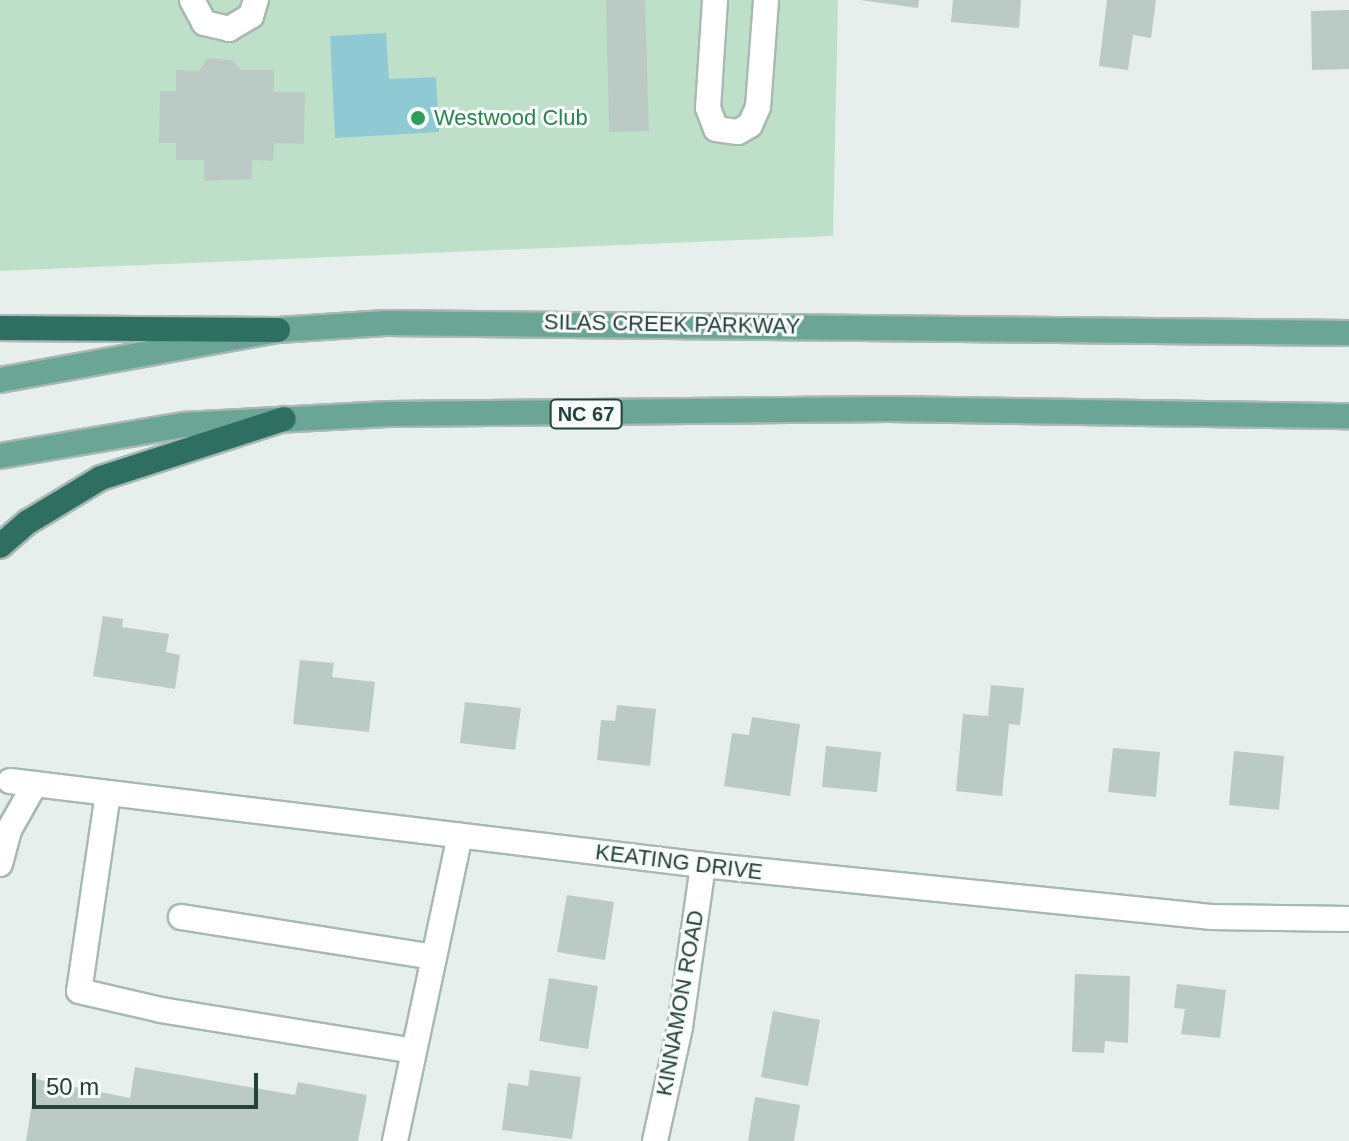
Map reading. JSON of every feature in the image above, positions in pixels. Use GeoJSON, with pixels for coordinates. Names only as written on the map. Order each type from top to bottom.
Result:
{"type":"FeatureCollection","features":[{"type":"Feature","properties":{"kind":"highway"},"geometry":{"type":"LineString","coordinates":[[0,328],[278,330]]}},
{"type":"Feature","properties":{"kind":"highway"},"geometry":{"type":"LineString","coordinates":[[0,546],[28,522],[101,478],[284,419]]}},
{"type":"Feature","properties":{"kind":"main road","name":"SILAS CREEK PARKWAY"},"geometry":{"type":"LineString","coordinates":[[0,380],[278,330],[526,322],[1349,333]]}},
{"type":"Feature","properties":{"kind":"main road","name":"NC 67"},"geometry":{"type":"LineString","coordinates":[[0,456],[156,429],[284,419],[889,409],[1349,416]]}},
{"type":"Feature","properties":{"kind":"street"},"geometry":{"type":"LineString","coordinates":[[192,0],[204,23],[229,29],[251,16],[256,0]]}},
{"type":"Feature","properties":{"kind":"street"},"geometry":{"type":"LineString","coordinates":[[715,0],[708,108],[716,129],[738,132],[750,125],[758,107],[766,0]]}},
{"type":"Feature","properties":{"kind":"street","name":"KEATING DRIVE"},"geometry":{"type":"LineString","coordinates":[[10,781],[703,865],[1211,917],[1349,919]]}},
{"type":"Feature","properties":{"kind":"street"},"geometry":{"type":"LineString","coordinates":[[0,864],[9,830],[35,784]]}},
{"type":"Feature","properties":{"kind":"street"},"geometry":{"type":"LineString","coordinates":[[108,793],[79,991],[161,1010],[413,1051]]}},
{"type":"Feature","properties":{"kind":"street"},"geometry":{"type":"LineString","coordinates":[[395,1141],[460,836]]}},
{"type":"Feature","properties":{"kind":"street","name":"KINNAMON ROAD"},"geometry":{"type":"LineString","coordinates":[[655,1141],[680,1027],[703,865]]}},
{"type":"Feature","properties":{"kind":"street"},"geometry":{"type":"LineString","coordinates":[[181,917],[434,957]]}},
{"type":"Feature","properties":{"kind":"green space","name":"Westwood Club"},"geometry":{"type":"Polygon","coordinates":[[[0,0],[838,0],[833,236],[0,271],[0,0]]]}},
{"type":"Feature","properties":{"kind":"water"},"geometry":{"type":"Polygon","coordinates":[[[386,33],[389,79],[436,77],[439,132],[335,138],[330,36],[386,33]]]}},
{"type":"Feature","properties":{"kind":"building"},"geometry":{"type":"Polygon","coordinates":[[[606,0],[645,0],[649,131],[609,132],[606,0]]]}},
{"type":"Feature","properties":{"kind":"building"},"geometry":{"type":"Polygon","coordinates":[[[860,0],[919,0],[918,8],[860,0]]]}},
{"type":"Feature","properties":{"kind":"building"},"geometry":{"type":"Polygon","coordinates":[[[953,0],[1021,0],[1019,28],[951,22],[953,0]]]}},
{"type":"Feature","properties":{"kind":"building"},"geometry":{"type":"Polygon","coordinates":[[[1107,0],[1156,0],[1151,38],[1133,35],[1128,70],[1099,66],[1107,0]]]}},
{"type":"Feature","properties":{"kind":"building"},"geometry":{"type":"Polygon","coordinates":[[[1349,10],[1349,69],[1312,70],[1311,11],[1349,10]]]}},
{"type":"Feature","properties":{"kind":"building"},"geometry":{"type":"Polygon","coordinates":[[[208,58],[232,60],[241,70],[274,70],[274,92],[305,92],[304,144],[274,143],[273,161],[252,160],[252,179],[204,181],[204,160],[176,160],[176,143],[159,143],[160,91],[176,91],[176,70],[199,71],[208,58]]]}},
{"type":"Feature","properties":{"kind":"building"},"geometry":{"type":"Polygon","coordinates":[[[103,616],[123,619],[122,627],[169,634],[166,652],[180,655],[175,689],[93,676],[103,616]]]}},
{"type":"Feature","properties":{"kind":"building"},"geometry":{"type":"Polygon","coordinates":[[[300,660],[334,663],[332,677],[375,682],[369,732],[293,724],[300,660]]]}},
{"type":"Feature","properties":{"kind":"building"},"geometry":{"type":"Polygon","coordinates":[[[991,685],[1024,688],[1020,725],[1009,724],[1002,796],[956,791],[963,714],[988,716],[991,685]]]}},
{"type":"Feature","properties":{"kind":"building"},"geometry":{"type":"Polygon","coordinates":[[[465,702],[521,708],[515,750],[460,743],[465,702]]]}},
{"type":"Feature","properties":{"kind":"building"},"geometry":{"type":"Polygon","coordinates":[[[617,705],[656,709],[650,766],[597,760],[601,720],[615,721],[617,705]]]}},
{"type":"Feature","properties":{"kind":"building"},"geometry":{"type":"Polygon","coordinates":[[[752,717],[800,724],[790,796],[724,786],[732,733],[749,735],[752,717]]]}},
{"type":"Feature","properties":{"kind":"building"},"geometry":{"type":"Polygon","coordinates":[[[826,746],[881,752],[877,792],[822,787],[826,746]]]}},
{"type":"Feature","properties":{"kind":"building"},"geometry":{"type":"Polygon","coordinates":[[[1113,748],[1160,752],[1156,797],[1108,792],[1113,748]]]}},
{"type":"Feature","properties":{"kind":"building"},"geometry":{"type":"Polygon","coordinates":[[[1234,751],[1284,756],[1279,810],[1229,805],[1234,751]]]}},
{"type":"Feature","properties":{"kind":"building"},"geometry":{"type":"Polygon","coordinates":[[[567,895],[614,902],[605,960],[557,952],[567,895]]]}},
{"type":"Feature","properties":{"kind":"building"},"geometry":{"type":"Polygon","coordinates":[[[1075,974],[1130,976],[1128,1043],[1105,1041],[1104,1053],[1072,1052],[1075,974]]]}},
{"type":"Feature","properties":{"kind":"building"},"geometry":{"type":"Polygon","coordinates":[[[549,978],[598,986],[588,1049],[539,1041],[549,978]]]}},
{"type":"Feature","properties":{"kind":"building"},"geometry":{"type":"Polygon","coordinates":[[[1177,984],[1226,990],[1220,1038],[1181,1034],[1185,1009],[1174,1008],[1177,984]]]}},
{"type":"Feature","properties":{"kind":"building"},"geometry":{"type":"Polygon","coordinates":[[[773,1011],[820,1020],[808,1086],[761,1077],[773,1011]]]}},
{"type":"Feature","properties":{"kind":"building"},"geometry":{"type":"Polygon","coordinates":[[[135,1067],[295,1095],[298,1082],[367,1095],[358,1141],[26,1141],[36,1079],[130,1098],[135,1067]]]}},
{"type":"Feature","properties":{"kind":"building"},"geometry":{"type":"Polygon","coordinates":[[[530,1070],[581,1077],[572,1139],[502,1130],[508,1083],[528,1086],[530,1070]]]}},
{"type":"Feature","properties":{"kind":"building"},"geometry":{"type":"Polygon","coordinates":[[[755,1097],[800,1105],[794,1141],[748,1141],[755,1097]]]}},
{"type":"Feature","properties":{"kind":"place","name":"Westwood Club"},"geometry":{"type":"Point","coordinates":[418,118]}}]}
